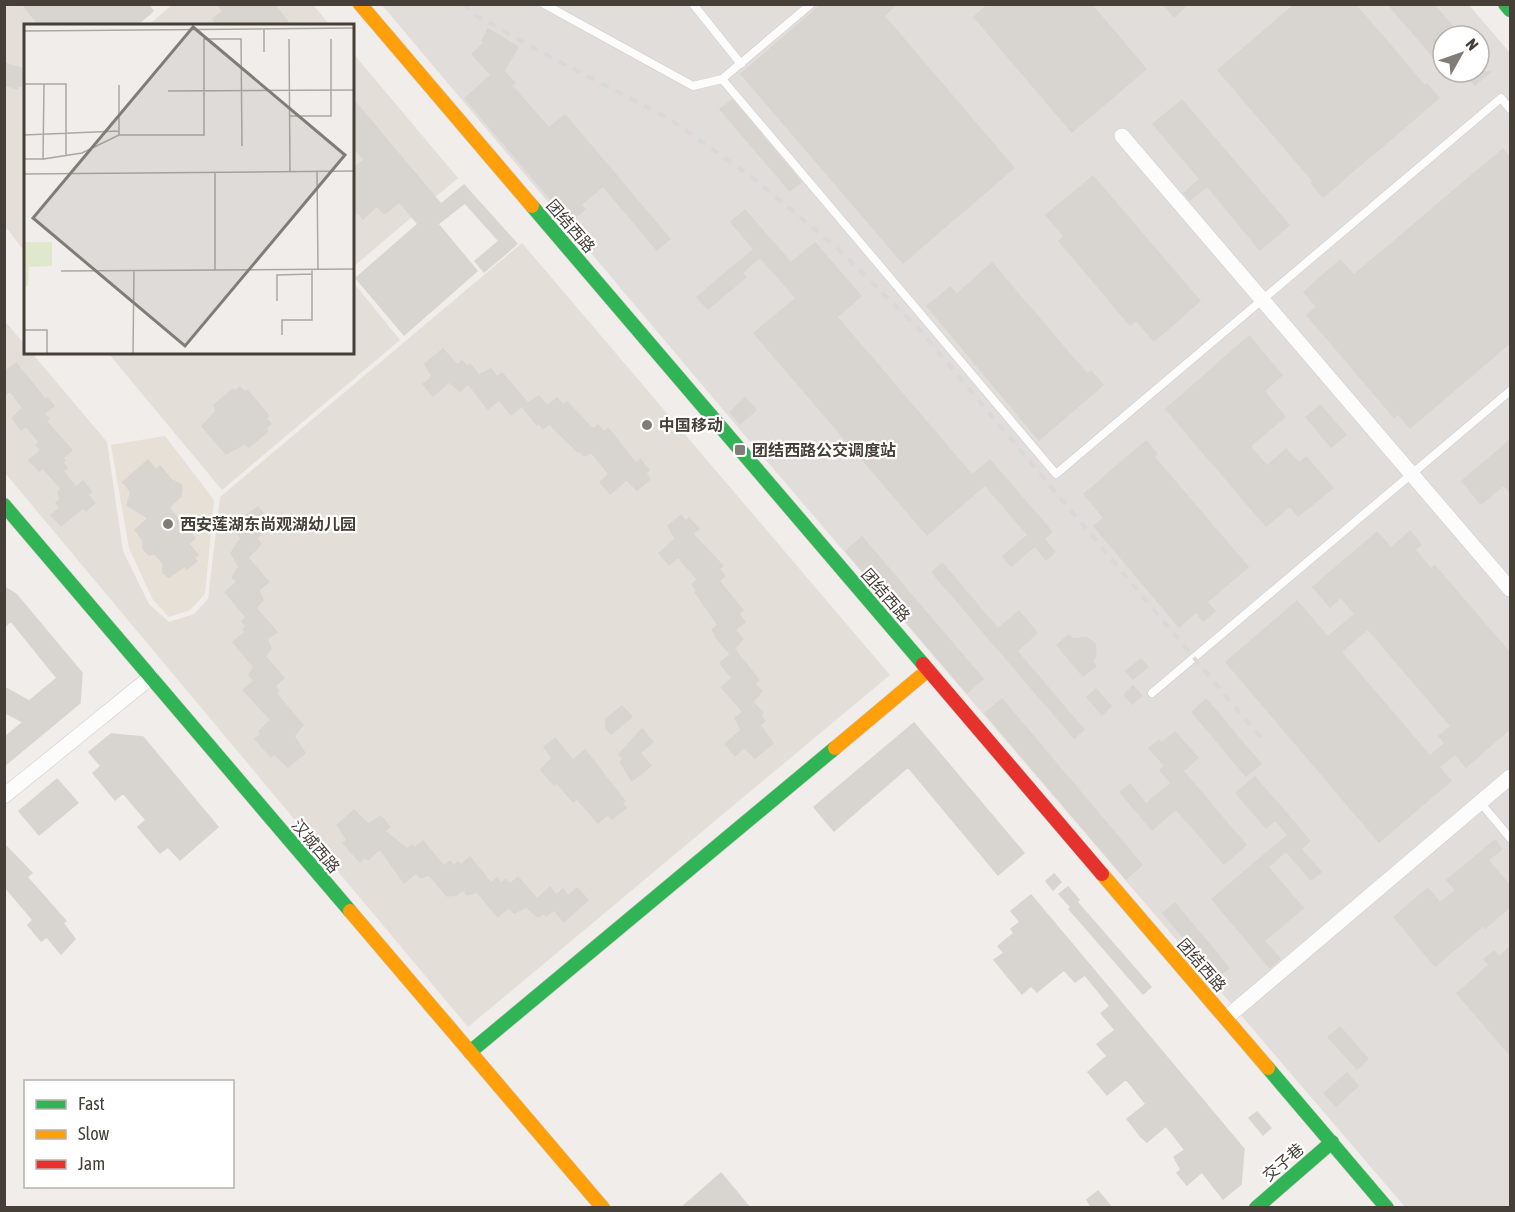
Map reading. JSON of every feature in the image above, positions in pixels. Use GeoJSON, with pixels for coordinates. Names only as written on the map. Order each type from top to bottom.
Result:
{"type":"FeatureCollection","features":[{"type":"Feature","properties":{"kind":"street","name":"团结西路"},"geometry":{"type":"LineString","coordinates":[[360,4],[1388,1208]]}},
{"type":"Feature","properties":{"kind":"street"},"geometry":{"type":"LineString","coordinates":[[1505,4],[1510,10]]}},
{"type":"Feature","properties":{"kind":"street"},"geometry":{"type":"LineString","coordinates":[[1122,136],[1510,589]]}},
{"type":"Feature","properties":{"kind":"street","name":"汉城西路"},"geometry":{"type":"LineString","coordinates":[[4,506],[603,1208]]}},
{"type":"Feature","properties":{"kind":"street"},"geometry":{"type":"LineString","coordinates":[[470,1052],[928,670]]}},
{"type":"Feature","properties":{"kind":"street"},"geometry":{"type":"LineString","coordinates":[[4,796],[151,677]]}},
{"type":"Feature","properties":{"kind":"street"},"geometry":{"type":"LineString","coordinates":[[1226,1018],[1510,777]]}},
{"type":"Feature","properties":{"kind":"street","name":"交子巷"},"geometry":{"type":"LineString","coordinates":[[1256,1208],[1332,1142]]}},
{"type":"Feature","properties":{"kind":"lane"},"geometry":{"type":"LineString","coordinates":[[544,4],[693,86],[722,80],[811,4]]}},
{"type":"Feature","properties":{"kind":"lane"},"geometry":{"type":"LineString","coordinates":[[693,4],[741,64]]}},
{"type":"Feature","properties":{"kind":"lane"},"geometry":{"type":"LineString","coordinates":[[722,80],[1056,474],[1502,98],[1510,109]]}},
{"type":"Feature","properties":{"kind":"lane"},"geometry":{"type":"LineString","coordinates":[[1152,693],[1510,391]]}},
{"type":"Feature","properties":{"kind":"lane"},"geometry":{"type":"LineString","coordinates":[[1480,802],[1510,838]]}},
{"type":"Feature","properties":{"kind":"shaded area"},"geometry":{"type":"Polygon","coordinates":[[[173,4],[313,5],[329,24],[149,24],[173,4]]]}},
{"type":"Feature","properties":{"kind":"shaded area"},"geometry":{"type":"Polygon","coordinates":[[[4,5],[25,5],[41,24],[24,24],[24,251],[5,226],[4,5]]]}},
{"type":"Feature","properties":{"kind":"shaded area"},"geometry":{"type":"Polygon","coordinates":[[[382,5],[1469,5],[1485,24],[1431,24],[1431,84],[1491,84],[1491,31],[1510,53],[1510,1207],[1405,1207],[741,431],[382,5]]]}},
{"type":"Feature","properties":{"kind":"shaded area"},"geometry":{"type":"Polygon","coordinates":[[[354,54],[458,178],[354,266],[354,54]]]}},
{"type":"Feature","properties":{"kind":"shaded area"},"geometry":{"type":"Polygon","coordinates":[[[522,243],[890,675],[468,1027],[5,473],[4,320],[24,344],[24,354],[33,354],[107,442],[123,551],[149,604],[169,622],[194,614],[208,599],[220,497],[522,243]]]}},
{"type":"Feature","properties":{"kind":"shaded area"},"geometry":{"type":"Polygon","coordinates":[[[354,283],[400,340],[222,490],[109,354],[354,354],[354,283]]]}},
{"type":"Feature","properties":{"kind":"shaded area","name":"西安莲湖东尚观湖幼儿园"},"geometry":{"type":"Polygon","coordinates":[[[165,436],[214,500],[205,594],[190,610],[169,617],[153,600],[129,548],[111,445],[165,436]]]}},
{"type":"Feature","properties":{"kind":"building"},"geometry":{"type":"Polygon","coordinates":[[[22,4],[148,4],[153,11],[138,24],[38,24],[22,4]]]}},
{"type":"Feature","properties":{"kind":"building"},"geometry":{"type":"Polygon","coordinates":[[[217,4],[274,4],[289,24],[217,24],[213,19],[223,11],[217,4]]]}},
{"type":"Feature","properties":{"kind":"building"},"geometry":{"type":"Polygon","coordinates":[[[822,4],[897,4],[884,16],[1014,168],[903,263],[741,74],[822,4]]]}},
{"type":"Feature","properties":{"kind":"building"},"geometry":{"type":"Polygon","coordinates":[[[989,4],[1091,4],[1146,69],[1072,132],[974,17],[989,4]]]}},
{"type":"Feature","properties":{"kind":"building"},"geometry":{"type":"Polygon","coordinates":[[[1163,4],[1188,4],[1174,17],[1163,4]]]}},
{"type":"Feature","properties":{"kind":"building"},"geometry":{"type":"Polygon","coordinates":[[[1295,4],[1355,4],[1425,86],[1427,84],[1439,98],[1323,197],[1311,183],[1313,181],[1218,70],[1295,4]]]}},
{"type":"Feature","properties":{"kind":"building"},"geometry":{"type":"Polygon","coordinates":[[[1388,4],[1433,4],[1450,24],[1431,24],[1431,54],[1388,4]]]}},
{"type":"Feature","properties":{"kind":"building"},"geometry":{"type":"Polygon","coordinates":[[[488,29],[518,47],[504,71],[515,83],[512,86],[549,128],[565,115],[670,239],[657,250],[603,186],[581,205],[585,209],[570,222],[465,98],[491,75],[472,54],[485,42],[482,41],[488,29]]]}},
{"type":"Feature","properties":{"kind":"building"},"geometry":{"type":"Polygon","coordinates":[[[4,63],[24,69],[21,86],[18,85],[17,89],[4,85],[4,63]]]}},
{"type":"Feature","properties":{"kind":"building"},"geometry":{"type":"Polygon","coordinates":[[[354,100],[441,204],[464,185],[517,244],[484,272],[475,261],[499,241],[465,203],[438,224],[477,271],[404,335],[356,278],[418,224],[399,202],[386,213],[383,213],[377,206],[363,219],[358,213],[354,216],[354,168],[364,160],[354,148],[354,100]]]}},
{"type":"Feature","properties":{"kind":"building"},"geometry":{"type":"Polygon","coordinates":[[[732,100],[801,182],[790,191],[720,109],[732,100]]]}},
{"type":"Feature","properties":{"kind":"building"},"geometry":{"type":"Polygon","coordinates":[[[1182,100],[1289,225],[1260,250],[1207,186],[1190,200],[1184,193],[1200,179],[1153,124],[1182,100]]]}},
{"type":"Feature","properties":{"kind":"building"},"geometry":{"type":"Polygon","coordinates":[[[1503,149],[1510,158],[1510,343],[1410,428],[1398,414],[1394,417],[1307,315],[1317,307],[1304,292],[1340,260],[1354,275],[1503,149]]]}},
{"type":"Feature","properties":{"kind":"building"},"geometry":{"type":"Polygon","coordinates":[[[1093,176],[1200,301],[1154,341],[1136,320],[1130,325],[1059,241],[1064,236],[1046,215],[1093,176]]]}},
{"type":"Feature","properties":{"kind":"building"},"geometry":{"type":"Polygon","coordinates":[[[745,210],[791,263],[815,243],[861,296],[837,317],[972,475],[990,460],[1052,532],[1044,539],[1055,552],[1046,560],[1035,546],[1011,566],[1003,556],[1028,535],[985,485],[927,535],[754,333],[796,298],[760,257],[742,273],[746,277],[708,309],[697,297],[754,249],[731,222],[745,210]]]}},
{"type":"Feature","properties":{"kind":"building"},"geometry":{"type":"Polygon","coordinates":[[[992,263],[1087,374],[1091,371],[1103,385],[1039,440],[927,306],[950,287],[957,294],[992,263]]]}},
{"type":"Feature","properties":{"kind":"building"},"geometry":{"type":"Polygon","coordinates":[[[1249,336],[1282,375],[1264,391],[1285,417],[1250,446],[1267,466],[1286,449],[1299,463],[1306,457],[1333,488],[1298,516],[1290,506],[1266,526],[1166,409],[1249,336]]]}},
{"type":"Feature","properties":{"kind":"building"},"geometry":{"type":"Polygon","coordinates":[[[443,349],[457,365],[462,361],[467,366],[470,364],[479,375],[491,369],[497,377],[502,373],[527,402],[511,415],[499,400],[488,409],[468,384],[460,391],[449,382],[433,396],[423,384],[432,377],[425,364],[443,349]]]}},
{"type":"Feature","properties":{"kind":"building"},"geometry":{"type":"Polygon","coordinates":[[[16,363],[45,399],[47,398],[54,406],[44,414],[49,418],[46,421],[72,450],[63,458],[65,460],[63,463],[67,468],[63,471],[76,487],[83,481],[92,492],[88,495],[95,503],[86,511],[83,508],[61,526],[51,515],[60,508],[56,503],[60,499],[58,492],[61,489],[43,468],[39,471],[29,460],[41,450],[36,445],[39,442],[26,426],[21,430],[12,418],[23,408],[10,391],[4,396],[4,372],[16,363]]]}},
{"type":"Feature","properties":{"kind":"building"},"geometry":{"type":"Polygon","coordinates":[[[240,387],[245,392],[247,390],[269,416],[266,418],[271,424],[266,428],[268,431],[249,447],[244,444],[226,454],[202,426],[216,411],[214,405],[233,389],[235,391],[240,387]]]}},
{"type":"Feature","properties":{"kind":"building"},"geometry":{"type":"Polygon","coordinates":[[[539,396],[547,406],[557,398],[563,405],[567,402],[593,429],[598,425],[604,432],[608,428],[636,463],[640,459],[649,470],[646,473],[650,479],[637,490],[626,480],[610,494],[600,482],[609,474],[591,452],[584,456],[549,424],[543,429],[538,423],[537,425],[522,407],[539,396]]]}},
{"type":"Feature","properties":{"kind":"building"},"geometry":{"type":"Polygon","coordinates":[[[745,398],[756,410],[740,424],[730,412],[745,398]]]}},
{"type":"Feature","properties":{"kind":"building"},"geometry":{"type":"Polygon","coordinates":[[[1320,405],[1346,435],[1331,447],[1306,417],[1320,405]]]}},
{"type":"Feature","properties":{"kind":"building"},"geometry":{"type":"Polygon","coordinates":[[[1510,440],[1510,493],[1504,485],[1481,504],[1462,481],[1510,440]]]}},
{"type":"Feature","properties":{"kind":"building"},"geometry":{"type":"Polygon","coordinates":[[[1146,441],[1157,454],[1154,457],[1248,567],[1207,602],[1215,611],[1203,621],[1196,612],[1179,627],[1094,526],[1104,518],[1084,494],[1146,441]]]}},
{"type":"Feature","properties":{"kind":"building"},"geometry":{"type":"Polygon","coordinates":[[[148,460],[156,470],[160,466],[172,480],[182,485],[181,496],[169,508],[195,538],[189,544],[198,555],[194,558],[197,561],[187,569],[185,566],[169,577],[163,573],[163,563],[155,554],[149,555],[143,549],[143,540],[135,530],[148,518],[127,505],[131,492],[123,482],[148,460]]]}},
{"type":"Feature","properties":{"kind":"building"},"geometry":{"type":"Polygon","coordinates":[[[258,507],[268,519],[259,529],[263,533],[257,538],[261,544],[248,558],[269,582],[259,590],[263,600],[256,608],[277,632],[267,639],[271,649],[265,656],[284,678],[275,686],[279,691],[276,693],[303,725],[294,736],[305,753],[288,767],[274,754],[271,757],[255,739],[261,734],[259,731],[271,720],[243,690],[254,681],[249,675],[254,667],[233,642],[245,632],[243,629],[246,626],[242,621],[246,617],[225,592],[237,582],[232,577],[239,567],[231,553],[241,538],[231,526],[258,507]]]}},
{"type":"Feature","properties":{"kind":"building"},"geometry":{"type":"Polygon","coordinates":[[[681,515],[686,521],[689,518],[699,529],[693,534],[723,566],[719,569],[725,576],[719,581],[743,610],[739,614],[745,622],[735,630],[743,639],[730,654],[715,636],[712,630],[718,625],[695,592],[697,591],[692,585],[697,579],[678,557],[669,565],[659,553],[675,539],[668,526],[681,515]]]}},
{"type":"Feature","properties":{"kind":"building"},"geometry":{"type":"Polygon","coordinates":[[[1410,531],[1421,545],[1415,550],[1431,569],[1435,566],[1510,653],[1510,729],[1466,767],[1455,754],[1439,767],[1451,781],[1379,842],[1226,662],[1297,601],[1328,637],[1355,614],[1341,597],[1330,607],[1313,587],[1377,532],[1391,548],[1410,531]],[[1368,629],[1341,652],[1430,756],[1445,743],[1439,736],[1451,726],[1368,629]]]}},
{"type":"Feature","properties":{"kind":"building"},"geometry":{"type":"Polygon","coordinates":[[[862,537],[983,679],[967,693],[846,551],[862,537]]]}},
{"type":"Feature","properties":{"kind":"building"},"geometry":{"type":"Polygon","coordinates":[[[942,563],[998,629],[1019,611],[1037,633],[1017,651],[1084,730],[1074,738],[932,572],[942,563]]]}},
{"type":"Feature","properties":{"kind":"building"},"geometry":{"type":"Polygon","coordinates":[[[4,587],[16,594],[82,673],[80,703],[4,766],[4,738],[23,722],[4,712],[4,687],[29,701],[57,678],[11,621],[4,627],[4,587]]]}},
{"type":"Feature","properties":{"kind":"building"},"geometry":{"type":"Polygon","coordinates":[[[1069,635],[1073,639],[1086,637],[1095,644],[1096,656],[1092,661],[1096,666],[1083,676],[1057,645],[1069,635]]]}},
{"type":"Feature","properties":{"kind":"building"},"geometry":{"type":"Polygon","coordinates":[[[735,650],[759,680],[755,684],[762,691],[753,702],[763,713],[761,716],[765,721],[760,725],[773,743],[755,758],[744,748],[735,756],[725,744],[741,730],[735,718],[743,712],[721,687],[732,678],[720,663],[735,650]]]}},
{"type":"Feature","properties":{"kind":"building"},"geometry":{"type":"Polygon","coordinates":[[[1141,659],[1148,667],[1133,679],[1126,671],[1141,659]]]}},
{"type":"Feature","properties":{"kind":"building"},"geometry":{"type":"Polygon","coordinates":[[[1133,686],[1142,696],[1132,704],[1124,695],[1133,686]]]}},
{"type":"Feature","properties":{"kind":"building"},"geometry":{"type":"Polygon","coordinates":[[[1096,689],[1111,706],[1102,715],[1087,697],[1096,689]]]}},
{"type":"Feature","properties":{"kind":"building"},"geometry":{"type":"Polygon","coordinates":[[[1002,699],[1142,865],[1126,879],[985,713],[1002,699]]]}},
{"type":"Feature","properties":{"kind":"building"},"geometry":{"type":"Polygon","coordinates":[[[1206,699],[1261,764],[1246,776],[1192,712],[1206,699]]]}},
{"type":"Feature","properties":{"kind":"building"},"geometry":{"type":"Polygon","coordinates":[[[622,706],[632,717],[611,734],[606,728],[606,719],[622,706]]]}},
{"type":"Feature","properties":{"kind":"building"},"geometry":{"type":"Polygon","coordinates":[[[914,723],[1024,853],[998,875],[908,767],[834,831],[814,807],[914,723]]]}},
{"type":"Feature","properties":{"kind":"building"},"geometry":{"type":"Polygon","coordinates":[[[642,729],[653,742],[640,753],[651,766],[632,781],[620,762],[623,759],[619,754],[642,729]]]}},
{"type":"Feature","properties":{"kind":"building"},"geometry":{"type":"Polygon","coordinates":[[[1175,732],[1198,758],[1183,771],[1246,845],[1224,864],[1176,809],[1152,830],[1120,792],[1130,784],[1146,804],[1171,783],[1160,770],[1165,766],[1149,748],[1159,740],[1162,743],[1175,732]]]}},
{"type":"Feature","properties":{"kind":"building"},"geometry":{"type":"Polygon","coordinates":[[[111,734],[143,737],[218,827],[180,860],[168,847],[160,853],[138,827],[146,820],[123,793],[115,800],[93,773],[101,766],[89,752],[111,734]]]}},
{"type":"Feature","properties":{"kind":"building"},"geometry":{"type":"Polygon","coordinates":[[[555,738],[573,760],[585,750],[625,801],[622,803],[626,808],[612,819],[608,815],[598,823],[577,799],[573,802],[557,783],[554,785],[541,770],[552,758],[544,747],[555,738]]]}},
{"type":"Feature","properties":{"kind":"building"},"geometry":{"type":"Polygon","coordinates":[[[1255,777],[1310,841],[1301,849],[1321,872],[1311,880],[1286,851],[1268,867],[1303,908],[1264,941],[1280,959],[1270,968],[1212,899],[1288,835],[1275,820],[1266,828],[1236,793],[1255,777]]]}},
{"type":"Feature","properties":{"kind":"building"},"geometry":{"type":"Polygon","coordinates":[[[57,779],[78,803],[39,835],[19,811],[57,779]]]}},
{"type":"Feature","properties":{"kind":"building"},"geometry":{"type":"Polygon","coordinates":[[[354,810],[368,824],[381,816],[390,827],[385,831],[407,849],[412,845],[414,848],[423,841],[444,866],[450,861],[454,866],[458,862],[461,865],[470,857],[491,883],[497,878],[501,883],[506,879],[510,884],[518,877],[537,899],[550,887],[556,895],[563,889],[568,896],[577,888],[588,900],[564,922],[554,910],[546,916],[544,913],[538,917],[526,907],[514,913],[509,907],[498,917],[477,892],[467,895],[463,890],[456,895],[447,896],[429,875],[421,878],[416,873],[404,883],[380,849],[368,860],[365,857],[360,862],[343,843],[347,840],[337,825],[354,810]]]}},
{"type":"Feature","properties":{"kind":"building"},"geometry":{"type":"Polygon","coordinates":[[[1495,840],[1502,849],[1488,860],[1510,886],[1510,907],[1435,966],[1394,917],[1428,888],[1440,903],[1456,890],[1447,880],[1495,840]]]}},
{"type":"Feature","properties":{"kind":"building"},"geometry":{"type":"Polygon","coordinates":[[[4,844],[32,873],[27,877],[66,921],[63,923],[75,939],[61,954],[47,937],[41,941],[28,925],[33,920],[4,886],[4,844]]]}},
{"type":"Feature","properties":{"kind":"building"},"geometry":{"type":"Polygon","coordinates":[[[1054,874],[1061,882],[1053,890],[1046,881],[1054,874]]]}},
{"type":"Feature","properties":{"kind":"building"},"geometry":{"type":"Polygon","coordinates":[[[1068,887],[1079,900],[1071,907],[1059,894],[1068,887]]]}},
{"type":"Feature","properties":{"kind":"building"},"geometry":{"type":"Polygon","coordinates":[[[1031,895],[1244,1149],[1241,1184],[1223,1199],[1202,1172],[1187,1185],[1177,1173],[1181,1170],[1174,1157],[1185,1150],[1166,1126],[1147,1142],[1141,1137],[1127,1119],[1146,1104],[1126,1079],[1107,1095],[1088,1072],[1107,1056],[1097,1044],[1115,1030],[1101,1013],[1110,1006],[1085,975],[1075,982],[1064,970],[1037,992],[1031,986],[1022,994],[994,960],[1004,953],[998,946],[1014,933],[1011,929],[1020,922],[1011,911],[1031,895]]]}},
{"type":"Feature","properties":{"kind":"building"},"geometry":{"type":"Polygon","coordinates":[[[1078,903],[1151,987],[1143,994],[1069,909],[1078,903]]]}},
{"type":"Feature","properties":{"kind":"building"},"geometry":{"type":"Polygon","coordinates":[[[1175,903],[1229,968],[1217,978],[1163,913],[1175,903]]]}},
{"type":"Feature","properties":{"kind":"building"},"geometry":{"type":"Polygon","coordinates":[[[1510,947],[1510,1055],[1457,993],[1489,965],[1484,959],[1494,951],[1499,957],[1510,947]]]}},
{"type":"Feature","properties":{"kind":"building"},"geometry":{"type":"Polygon","coordinates":[[[1340,1027],[1368,1059],[1357,1069],[1328,1037],[1340,1027]]]}},
{"type":"Feature","properties":{"kind":"building"},"geometry":{"type":"Polygon","coordinates":[[[1347,1073],[1358,1086],[1336,1106],[1324,1093],[1347,1073]]]}},
{"type":"Feature","properties":{"kind":"building"},"geometry":{"type":"Polygon","coordinates":[[[1257,1112],[1271,1128],[1263,1135],[1249,1118],[1257,1112]]]}},
{"type":"Feature","properties":{"kind":"building"},"geometry":{"type":"Polygon","coordinates":[[[721,1173],[750,1208],[681,1208],[721,1173]]]}},
{"type":"Feature","properties":{"kind":"building"},"geometry":{"type":"Polygon","coordinates":[[[1098,1191],[1112,1208],[1092,1208],[1087,1200],[1098,1191]]]}},
{"type":"Feature","properties":{"kind":"railway"},"geometry":{"type":"LineString","coordinates":[[463,4],[478,17],[668,118],[753,178],[837,248],[919,329],[1266,744]]}},
{"type":"Feature","properties":{"kind":"traffic: fast"},"geometry":{"type":"LineString","coordinates":[[1505,4],[1510,10]]}},
{"type":"Feature","properties":{"kind":"traffic: fast"},"geometry":{"type":"LineString","coordinates":[[532,206],[923,664]]}},
{"type":"Feature","properties":{"kind":"traffic: fast"},"geometry":{"type":"LineString","coordinates":[[4,505],[350,911]]}},
{"type":"Feature","properties":{"kind":"traffic: fast"},"geometry":{"type":"LineString","coordinates":[[470,1052],[835,748]]}},
{"type":"Feature","properties":{"kind":"traffic: fast"},"geometry":{"type":"LineString","coordinates":[[1268,1068],[1387,1208]]}},
{"type":"Feature","properties":{"kind":"traffic: fast"},"geometry":{"type":"LineString","coordinates":[[1256,1208],[1332,1142]]}},
{"type":"Feature","properties":{"kind":"traffic: slow"},"geometry":{"type":"LineString","coordinates":[[360,4],[532,206]]}},
{"type":"Feature","properties":{"kind":"traffic: slow"},"geometry":{"type":"LineString","coordinates":[[835,748],[928,670]]}},
{"type":"Feature","properties":{"kind":"traffic: slow"},"geometry":{"type":"LineString","coordinates":[[1102,874],[1268,1068]]}},
{"type":"Feature","properties":{"kind":"traffic: slow"},"geometry":{"type":"LineString","coordinates":[[350,911],[603,1208]]}},
{"type":"Feature","properties":{"kind":"traffic: jam"},"geometry":{"type":"LineString","coordinates":[[923,664],[1102,874]]}},
{"type":"Feature","properties":{"kind":"place","name":"中国移动"},"geometry":{"type":"Point","coordinates":[647,425]}},
{"type":"Feature","properties":{"kind":"place","name":"团结西路公交调度站"},"geometry":{"type":"Point","coordinates":[740,450]}},
{"type":"Feature","properties":{"kind":"place","name":"西安莲湖东尚观湖幼儿园"},"geometry":{"type":"Point","coordinates":[168,524]}}]}
